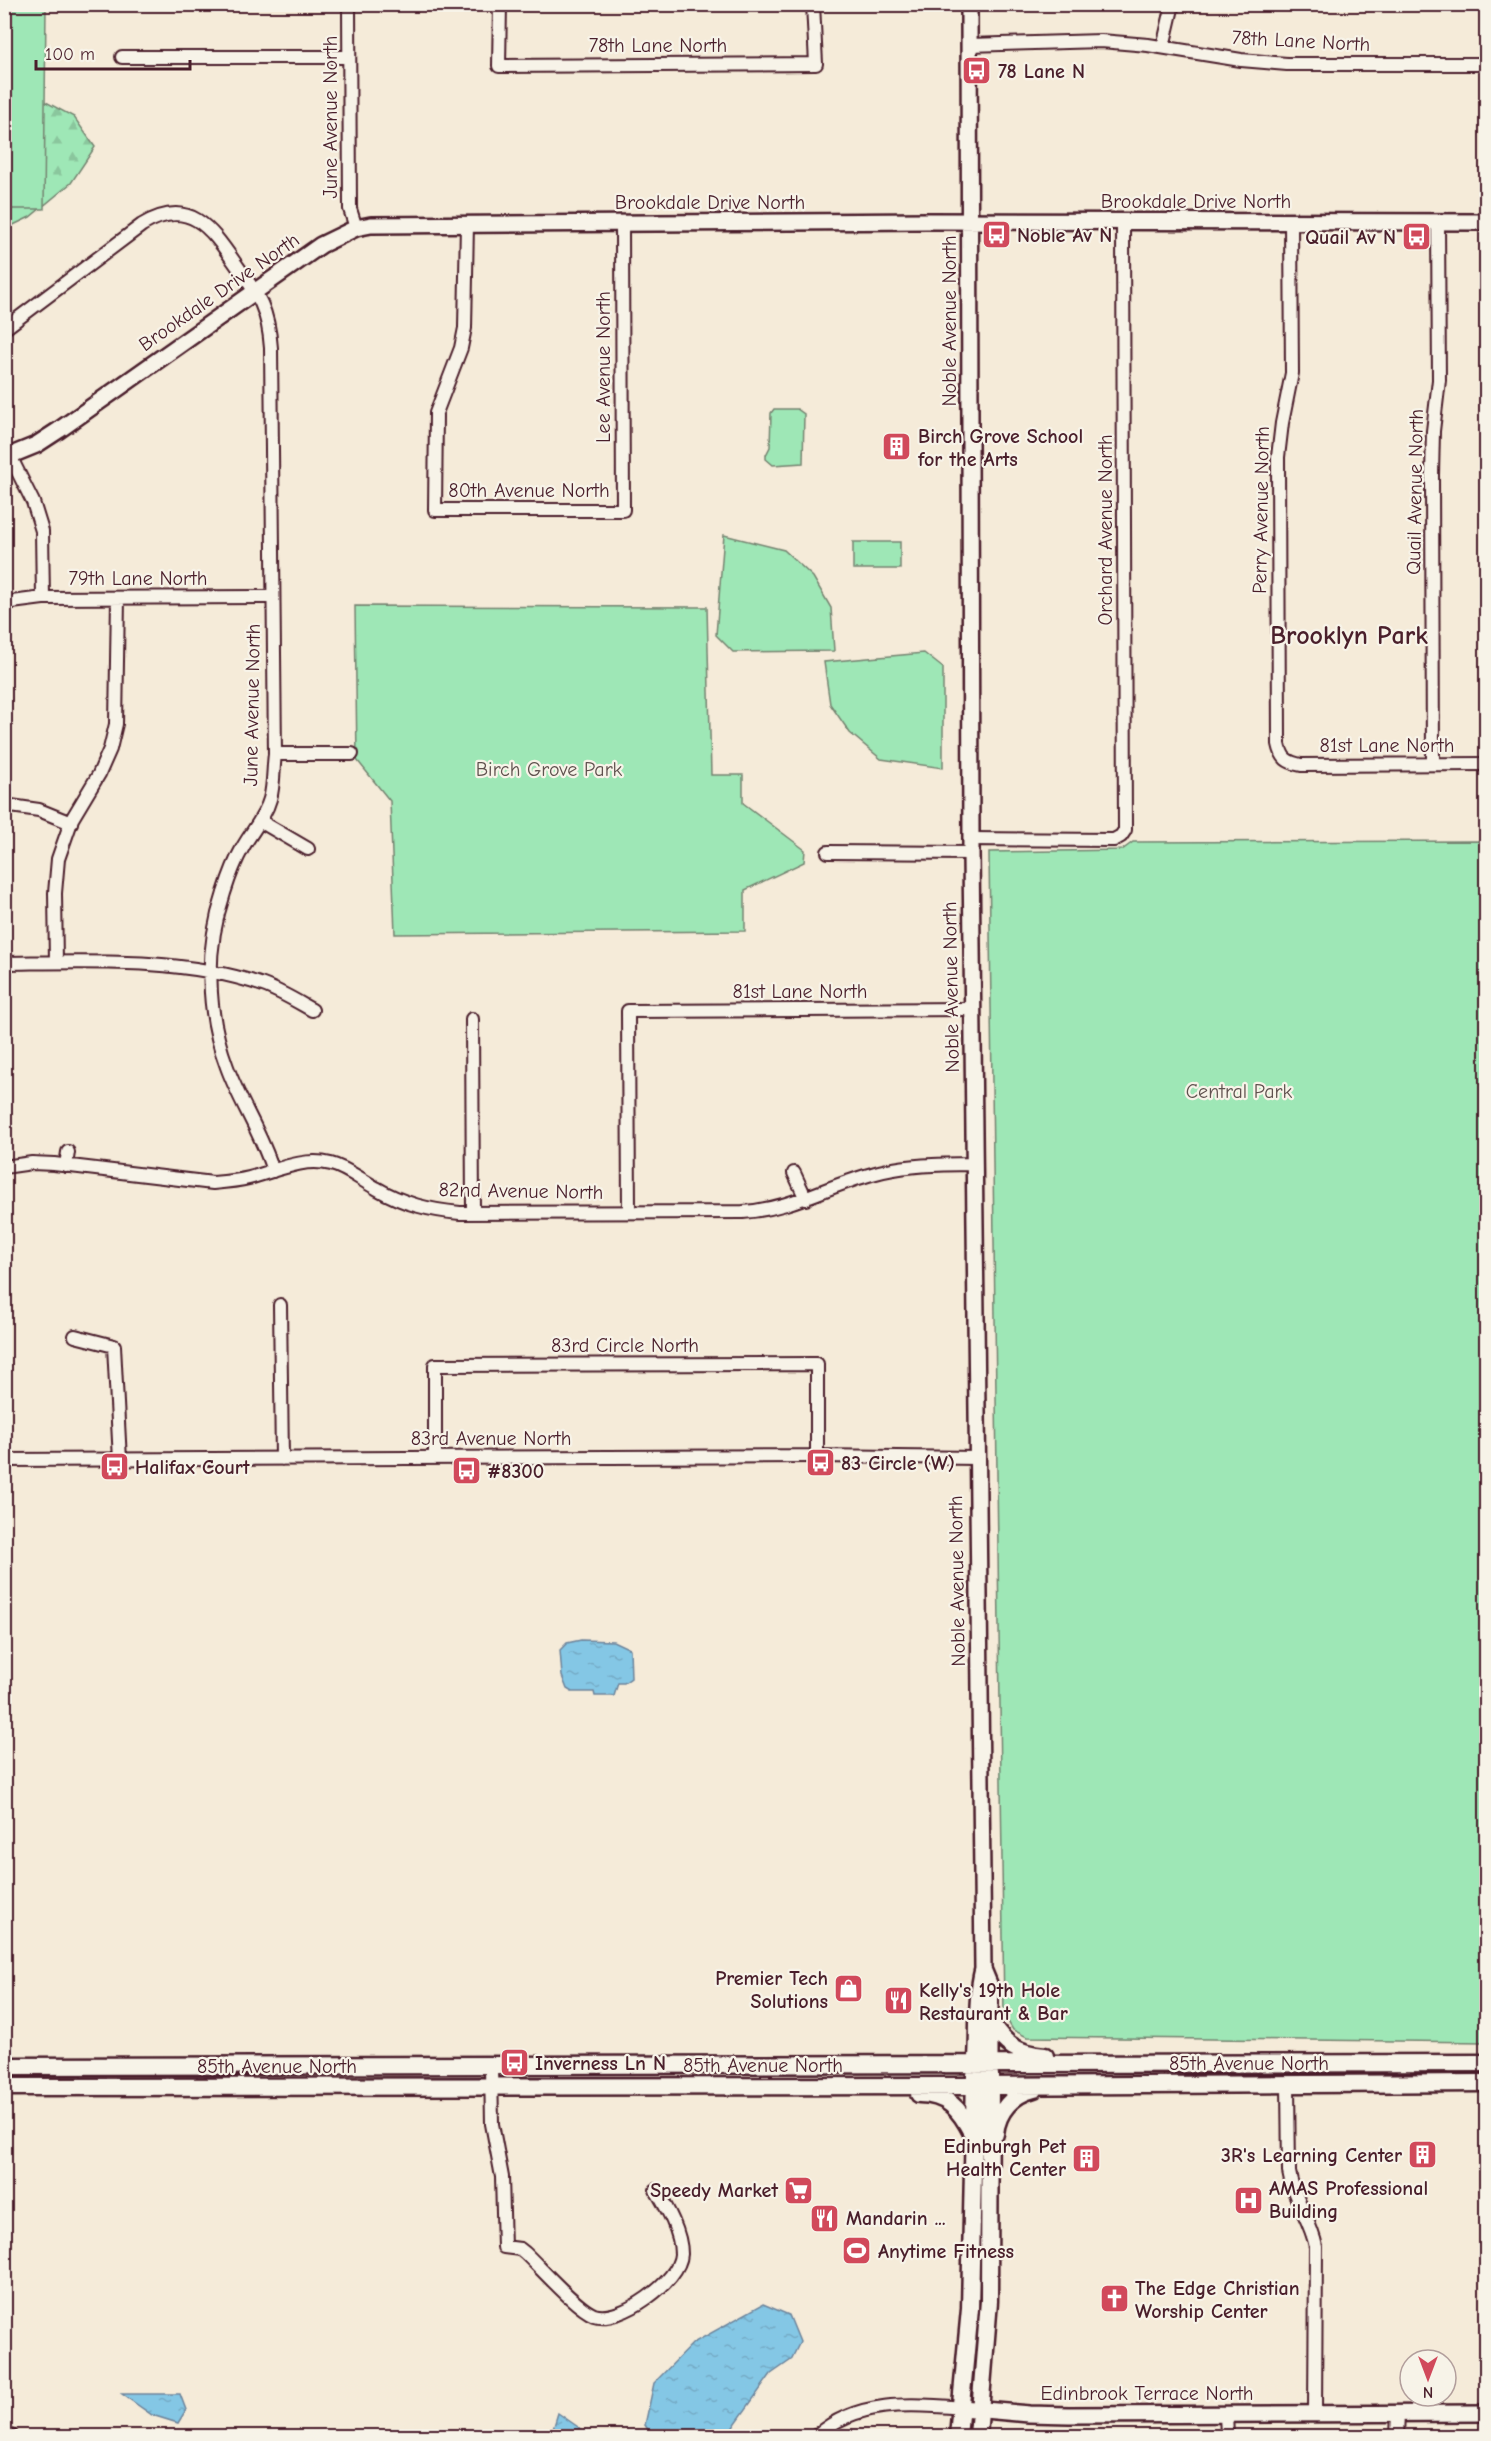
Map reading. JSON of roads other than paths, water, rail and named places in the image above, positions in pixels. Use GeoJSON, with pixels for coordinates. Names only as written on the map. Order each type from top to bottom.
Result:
{"type":"FeatureCollection","features":[{"type":"Feature","properties":{"kind":"main road"},"geometry":{"type":"LineString","coordinates":[[991,2023],[1007,2045],[1026,2054],[1156,2056],[1172,2064]]}},
{"type":"Feature","properties":{"kind":"main road","name":"85th Avenue North"},"geometry":{"type":"LineString","coordinates":[[4,2066],[1486,2063]]}},
{"type":"Feature","properties":{"kind":"main road"},"geometry":{"type":"LineString","coordinates":[[978,2436],[990,2301],[989,2188],[982,2086],[983,2065]]}},
{"type":"Feature","properties":{"kind":"main road","name":"85th Avenue North"},"geometry":{"type":"LineString","coordinates":[[4,2087],[1486,2083]]}},
{"type":"Feature","properties":{"kind":"main road"},"geometry":{"type":"LineString","coordinates":[[989,2188],[994,2174],[995,2130],[1002,2112],[1020,2094],[1054,2085]]}},
{"type":"Feature","properties":{"kind":"main road"},"geometry":{"type":"LineString","coordinates":[[800,2086],[826,2095],[935,2095],[950,2102],[959,2110],[973,2134]]}},
{"type":"Feature","properties":{"kind":"main road"},"geometry":{"type":"LineString","coordinates":[[958,2436],[969,2318],[973,2134],[982,2086]]}},
{"type":"Feature","properties":{"kind":"street","name":"June Avenue North"},"geometry":{"type":"LineString","coordinates":[[349,4],[350,209],[356,228]]}},
{"type":"Feature","properties":{"kind":"street","name":"78th Lane North"},"geometry":{"type":"LineString","coordinates":[[500,4],[500,66],[816,64],[813,4]]}},
{"type":"Feature","properties":{"kind":"street","name":"Noble Avenue North"},"geometry":{"type":"LineString","coordinates":[[969,4],[972,1009],[982,1969],[978,1986],[978,2038],[983,2065]]}},
{"type":"Feature","properties":{"kind":"street"},"geometry":{"type":"LineString","coordinates":[[1163,47],[1173,4]]}},
{"type":"Feature","properties":{"kind":"street","name":"78th Lane North"},"geometry":{"type":"LineString","coordinates":[[970,45],[1101,41],[1287,64],[1486,64]]}},
{"type":"Feature","properties":{"kind":"street"},"geometry":{"type":"LineString","coordinates":[[122,57],[349,57]]}},
{"type":"Feature","properties":{"kind":"street","name":"June Avenue North"},"geometry":{"type":"LineString","coordinates":[[4,329],[142,225],[168,214],[183,214],[208,226],[255,291],[267,316],[271,348],[275,754],[269,801],[234,867],[219,907],[210,973],[217,1036],[227,1067],[263,1141],[273,1171]]}},
{"type":"Feature","properties":{"kind":"street","name":"Orchard Avenue North"},"geometry":{"type":"LineString","coordinates":[[971,846],[1114,840],[1125,830],[1123,222]]}},
{"type":"Feature","properties":{"kind":"street","name":"Perry Avenue North"},"geometry":{"type":"LineString","coordinates":[[1288,762],[1281,755],[1279,744],[1278,457],[1292,373],[1291,222]]}},
{"type":"Feature","properties":{"kind":"street","name":"Quail Avenue North"},"geometry":{"type":"LineString","coordinates":[[1433,763],[1432,475],[1433,431],[1439,380],[1438,222]]}},
{"type":"Feature","properties":{"kind":"street","name":"Brookdale Drive North"},"geometry":{"type":"LineString","coordinates":[[7,457],[36,445],[59,430],[321,245],[356,228],[389,224],[1486,222]]}},
{"type":"Feature","properties":{"kind":"street","name":"80th Avenue North"},"geometry":{"type":"LineString","coordinates":[[467,224],[465,328],[461,348],[436,413],[435,510],[623,510]]}},
{"type":"Feature","properties":{"kind":"street","name":"Lee Avenue North"},"geometry":{"type":"LineString","coordinates":[[622,224],[623,510]]}},
{"type":"Feature","properties":{"kind":"street"},"geometry":{"type":"LineString","coordinates":[[7,457],[33,502],[42,531],[43,598]]}},
{"type":"Feature","properties":{"kind":"street","name":"79th Lane North"},"geometry":{"type":"LineString","coordinates":[[4,605],[43,598],[273,597]]}},
{"type":"Feature","properties":{"kind":"street"},"geometry":{"type":"LineString","coordinates":[[56,962],[56,876],[62,842],[99,774],[110,749],[116,724],[118,598]]}},
{"type":"Feature","properties":{"kind":"street"},"geometry":{"type":"LineString","coordinates":[[275,754],[352,754]]}},
{"type":"Feature","properties":{"kind":"street","name":"81st Lane North"},"geometry":{"type":"LineString","coordinates":[[1288,762],[1301,765],[1486,764]]}},
{"type":"Feature","properties":{"kind":"street"},"geometry":{"type":"LineString","coordinates":[[4,805],[39,810],[71,823]]}},
{"type":"Feature","properties":{"kind":"street"},"geometry":{"type":"LineString","coordinates":[[260,821],[308,849]]}},
{"type":"Feature","properties":{"kind":"street"},"geometry":{"type":"LineString","coordinates":[[828,852],[971,846]]}},
{"type":"Feature","properties":{"kind":"street"},"geometry":{"type":"LineString","coordinates":[[4,963],[152,963],[264,985],[312,1010]]}},
{"type":"Feature","properties":{"kind":"street","name":"81st Lane North"},"geometry":{"type":"LineString","coordinates":[[629,1212],[628,1011],[972,1009]]}},
{"type":"Feature","properties":{"kind":"street"},"geometry":{"type":"LineString","coordinates":[[472,1019],[473,1213]]}},
{"type":"Feature","properties":{"kind":"street"},"geometry":{"type":"LineString","coordinates":[[66,1166],[68,1152]]}},
{"type":"Feature","properties":{"kind":"street","name":"82nd Avenue North"},"geometry":{"type":"LineString","coordinates":[[4,1167],[32,1163],[213,1183],[232,1182],[306,1162],[332,1164],[394,1198],[414,1206],[436,1211],[473,1213],[764,1211],[873,1173],[903,1167],[974,1164]]}},
{"type":"Feature","properties":{"kind":"street"},"geometry":{"type":"LineString","coordinates":[[794,1173],[806,1198]]}},
{"type":"Feature","properties":{"kind":"street"},"geometry":{"type":"LineString","coordinates":[[280,1305],[282,1459]]}},
{"type":"Feature","properties":{"kind":"street"},"geometry":{"type":"LineString","coordinates":[[75,1336],[114,1346],[120,1460]]}},
{"type":"Feature","properties":{"kind":"street","name":"83rd Circle North"},"geometry":{"type":"LineString","coordinates":[[435,1458],[435,1365],[817,1364],[817,1456]]}},
{"type":"Feature","properties":{"kind":"street","name":"83rd Avenue North"},"geometry":{"type":"LineString","coordinates":[[4,1460],[817,1456],[977,1458]]}},
{"type":"Feature","properties":{"kind":"street","name":"Noble Avenue North"},"geometry":{"type":"LineString","coordinates":[[982,1969],[990,1986],[991,2023],[983,2065]]}},
{"type":"Feature","properties":{"kind":"street"},"geometry":{"type":"LineString","coordinates":[[491,2066],[492,2124],[502,2177],[504,2247],[512,2247],[525,2253],[588,2312],[606,2316],[626,2312],[675,2272],[680,2262],[680,2245],[668,2210],[656,2190]]}},
{"type":"Feature","properties":{"kind":"street"},"geometry":{"type":"LineString","coordinates":[[1288,2084],[1288,2172],[1291,2186],[1313,2234],[1316,2247],[1315,2414]]}},
{"type":"Feature","properties":{"kind":"street","name":"Edinbrook Terrace North"},"geometry":{"type":"LineString","coordinates":[[816,2436],[855,2412],[901,2405],[1069,2415],[1486,2413]]}},
{"type":"Feature","properties":{"kind":"street"},"geometry":{"type":"LineString","coordinates":[[1397,2436],[1398,2413]]}},
{"type":"Feature","properties":{"kind":"street"},"geometry":{"type":"LineString","coordinates":[[1226,2414],[1227,2436]]}},
{"type":"Feature","properties":{"kind":"street"},"geometry":{"type":"LineString","coordinates":[[4,2431],[12,2436]]}},
{"type":"Feature","properties":{"kind":"water"},"geometry":{"type":"Polygon","coordinates":[[[581,1640],[613,1641],[630,1649],[631,1678],[624,1683],[618,1683],[614,1696],[595,1696],[594,1692],[572,1692],[567,1689],[562,1676],[560,1650],[567,1643],[581,1640]]]}},
{"type":"Feature","properties":{"kind":"water"},"geometry":{"type":"Polygon","coordinates":[[[763,2304],[789,2315],[800,2342],[791,2360],[771,2374],[731,2430],[721,2436],[652,2436],[645,2425],[654,2383],[693,2343],[763,2304]]]}},
{"type":"Feature","properties":{"kind":"water"},"geometry":{"type":"Polygon","coordinates":[[[122,2394],[180,2394],[186,2410],[178,2423],[152,2415],[122,2394]]]}},
{"type":"Feature","properties":{"kind":"water"},"geometry":{"type":"Polygon","coordinates":[[[558,2413],[591,2436],[551,2436],[558,2413]]]}},
{"type":"Feature","properties":{"kind":"place","name":"78 Lane N"},"geometry":{"type":"Point","coordinates":[977,71]}},
{"type":"Feature","properties":{"kind":"place","name":"Noble Av N"},"geometry":{"type":"Point","coordinates":[996,235]}},
{"type":"Feature","properties":{"kind":"place","name":"Quail Av N"},"geometry":{"type":"Point","coordinates":[1417,237]}},
{"type":"Feature","properties":{"kind":"place","name":"Birch Grove School for the Arts"},"geometry":{"type":"Point","coordinates":[897,447]}},
{"type":"Feature","properties":{"kind":"place","name":"83 Circle (W)"},"geometry":{"type":"Point","coordinates":[820,1463]}},
{"type":"Feature","properties":{"kind":"place","name":"Halifax Court"},"geometry":{"type":"Point","coordinates":[114,1467]}},
{"type":"Feature","properties":{"kind":"place","name":"#8300"},"geometry":{"type":"Point","coordinates":[466,1471]}},
{"type":"Feature","properties":{"kind":"place","name":"Premier Tech Solutions"},"geometry":{"type":"Point","coordinates":[849,1989]}},
{"type":"Feature","properties":{"kind":"place","name":"Kelly's 19th Hole Restaurant & Bar"},"geometry":{"type":"Point","coordinates":[898,2001]}},
{"type":"Feature","properties":{"kind":"place","name":"Inverness Ln N"},"geometry":{"type":"Point","coordinates":[514,2063]}},
{"type":"Feature","properties":{"kind":"place","name":"3R's Learning Center"},"geometry":{"type":"Point","coordinates":[1423,2155]}},
{"type":"Feature","properties":{"kind":"place","name":"Edinburgh Pet Health Center"},"geometry":{"type":"Point","coordinates":[1087,2158]}},
{"type":"Feature","properties":{"kind":"place","name":"Speedy Market"},"geometry":{"type":"Point","coordinates":[799,2190]}},
{"type":"Feature","properties":{"kind":"place","name":"AMAS Professional Building"},"geometry":{"type":"Point","coordinates":[1248,2200]}},
{"type":"Feature","properties":{"kind":"place","name":"Mandarin ..."},"geometry":{"type":"Point","coordinates":[825,2218]}},
{"type":"Feature","properties":{"kind":"place","name":"Anytime Fitness"},"geometry":{"type":"Point","coordinates":[857,2251]}},
{"type":"Feature","properties":{"kind":"place","name":"The Edge Christian Worship Center"},"geometry":{"type":"Point","coordinates":[1114,2299]}},
{"type":"Feature","properties":{"kind":"district","name":"Brooklyn Park"},"geometry":{"type":"Point","coordinates":[1349,636]}},
{"type":"Feature","properties":{"kind":"park label","name":"Birch Grove Park"},"geometry":{"type":"Point","coordinates":[549,769]}},
{"type":"Feature","properties":{"kind":"park label","name":"Central Park"},"geometry":{"type":"Point","coordinates":[1239,1091]}}]}
